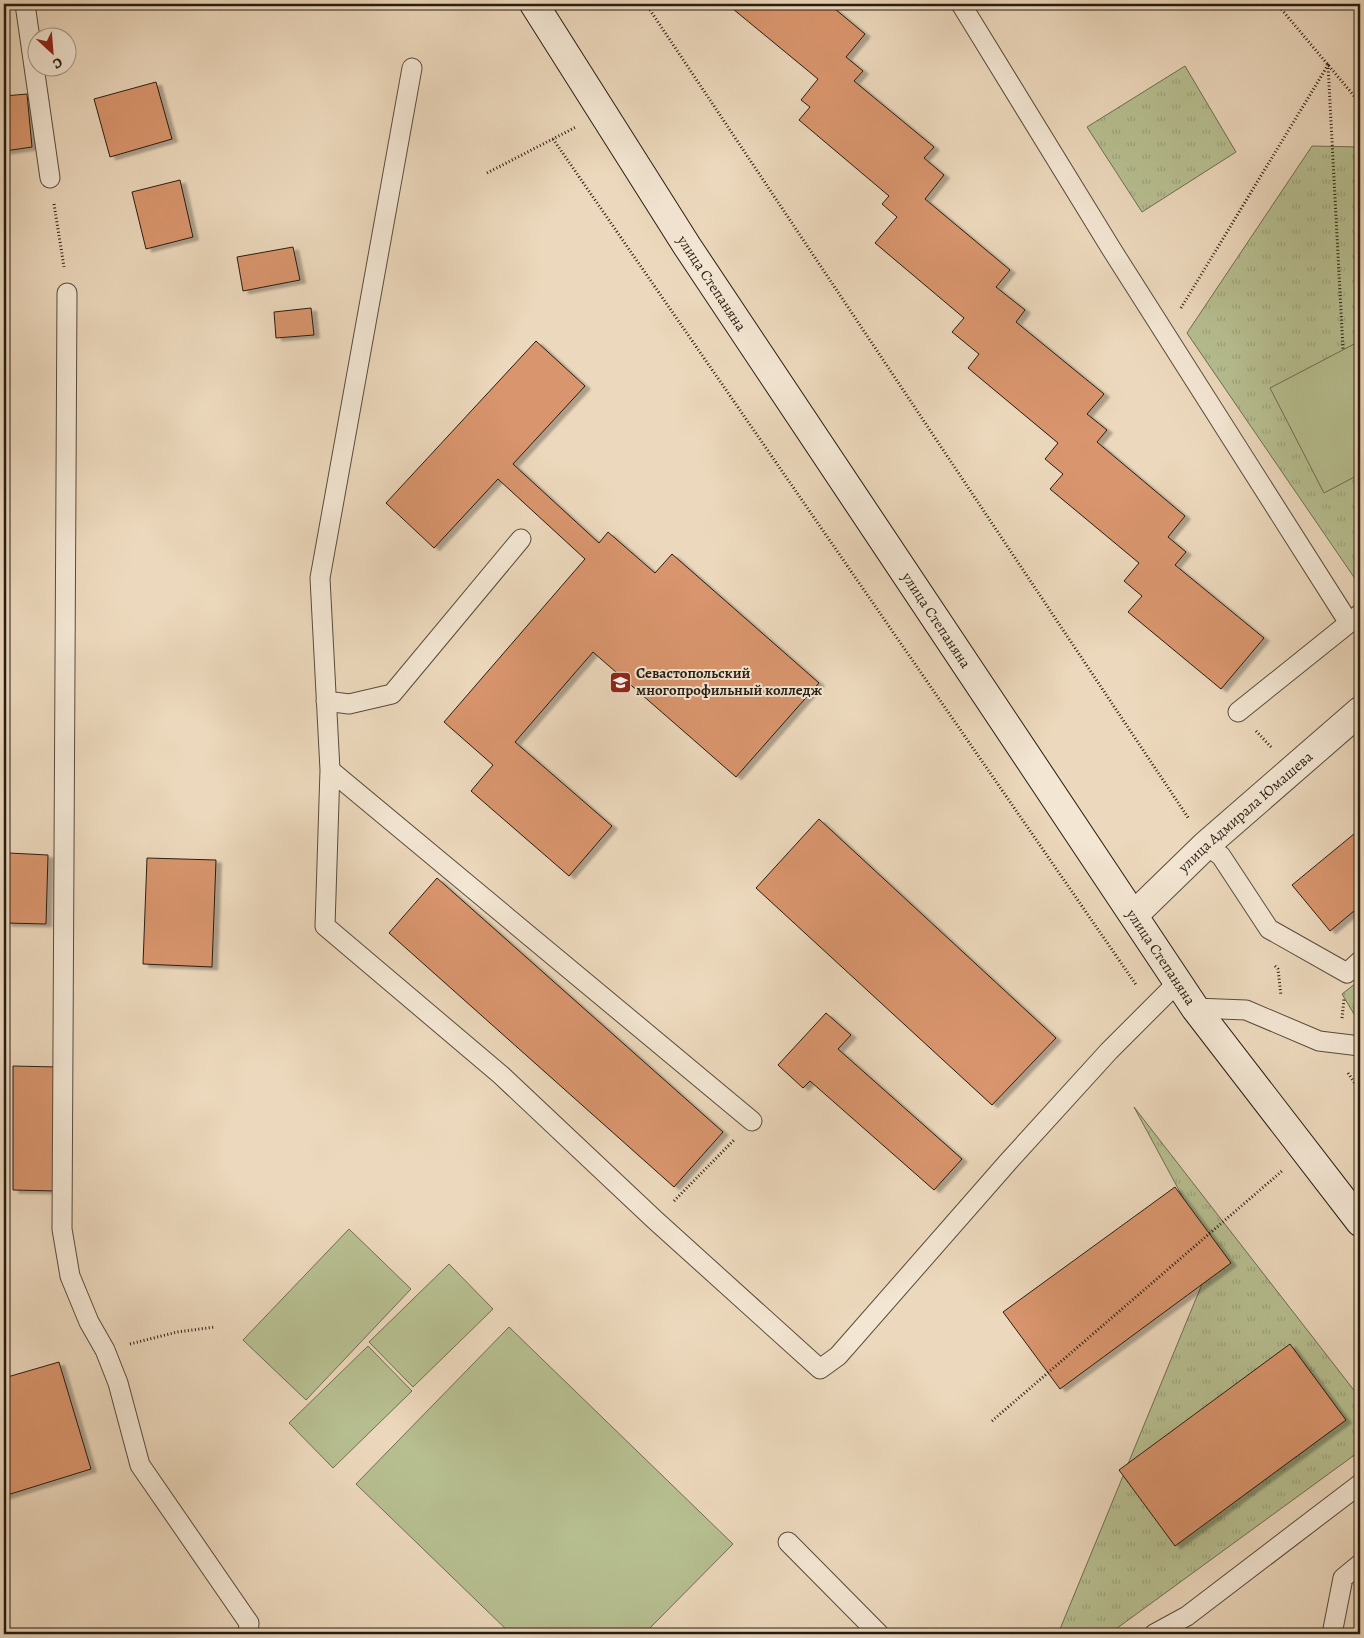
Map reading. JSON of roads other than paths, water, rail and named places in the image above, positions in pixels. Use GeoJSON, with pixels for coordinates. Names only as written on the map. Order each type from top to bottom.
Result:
{"type":"FeatureCollection","features":[{"type":"Feature","properties":{"kind":"main road","name":"улица Степаняна"},"geometry":{"type":"LineString","coordinates":[[534,4],[687,246],[1195,1008],[1360,1222]]}},
{"type":"Feature","properties":{"kind":"main road","name":"улица Адмирала Юмашева"},"geometry":{"type":"LineString","coordinates":[[1134,915],[1206,845],[1360,711]]}},
{"type":"Feature","properties":{"kind":"lane"},"geometry":{"type":"LineString","coordinates":[[25,4],[50,178]]}},
{"type":"Feature","properties":{"kind":"lane"},"geometry":{"type":"LineString","coordinates":[[961,4],[1165,334],[1354,618],[1238,712]]}},
{"type":"Feature","properties":{"kind":"lane"},"geometry":{"type":"LineString","coordinates":[[412,68],[320,578],[330,770],[325,926],[501,1076],[655,1220],[820,1369],[838,1356],[1008,1162],[1109,1051],[1178,982]]}},
{"type":"Feature","properties":{"kind":"lane"},"geometry":{"type":"LineString","coordinates":[[67,293],[62,1229],[70,1276],[89,1322],[105,1350],[118,1383],[140,1465],[248,1623],[248,1634]]}},
{"type":"Feature","properties":{"kind":"lane"},"geometry":{"type":"LineString","coordinates":[[326,701],[349,704],[392,694],[521,539]]}},
{"type":"Feature","properties":{"kind":"lane"},"geometry":{"type":"LineString","coordinates":[[330,770],[752,1121]]}},
{"type":"Feature","properties":{"kind":"lane"},"geometry":{"type":"LineString","coordinates":[[1206,845],[1222,856],[1268,928],[1347,973],[1360,961]]}},
{"type":"Feature","properties":{"kind":"lane"},"geometry":{"type":"LineString","coordinates":[[1195,1008],[1246,1010],[1318,1041],[1360,1046]]}},
{"type":"Feature","properties":{"kind":"lane"},"geometry":{"type":"LineString","coordinates":[[1154,1634],[1187,1616],[1360,1484]]}},
{"type":"Feature","properties":{"kind":"lane"},"geometry":{"type":"LineString","coordinates":[[788,1542],[879,1634]]}},
{"type":"Feature","properties":{"kind":"lane"},"geometry":{"type":"LineString","coordinates":[[1332,1634],[1343,1578],[1360,1564]]}},
{"type":"Feature","properties":{"kind":"place","name":"Севастопольский многопрофильный колледж"},"geometry":{"type":"Point","coordinates":[620,682]}}]}
